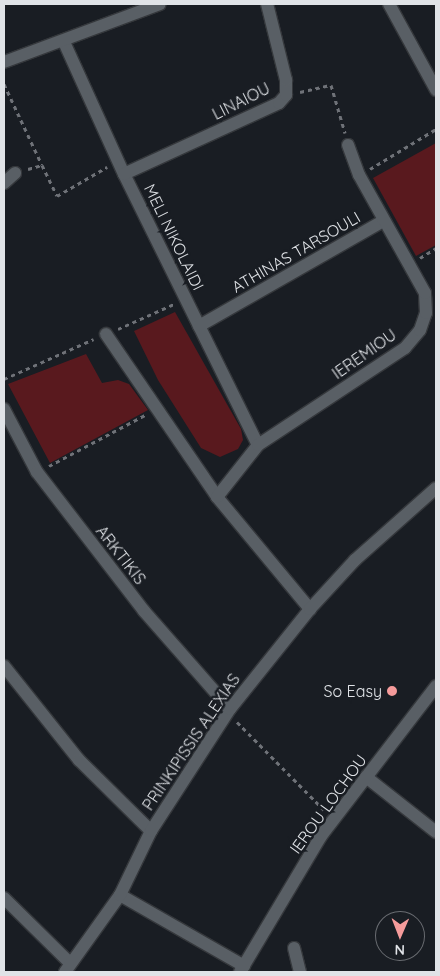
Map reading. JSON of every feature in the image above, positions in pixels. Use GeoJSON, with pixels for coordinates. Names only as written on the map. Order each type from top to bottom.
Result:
{"type":"FeatureCollection","features":[{"type":"Feature","properties":{"kind":"street"},"geometry":{"type":"LineString","coordinates":[[4,62],[64,42],[160,4]]}},
{"type":"Feature","properties":{"kind":"street","name":"LINAIOU"},"geometry":{"type":"LineString","coordinates":[[124,174],[279,103],[286,94],[286,80],[267,4]]}},
{"type":"Feature","properties":{"kind":"street"},"geometry":{"type":"LineString","coordinates":[[389,4],[436,90]]}},
{"type":"Feature","properties":{"kind":"street","name":"MELI NIKOLAIDI"},"geometry":{"type":"LineString","coordinates":[[64,42],[124,174],[258,446]]}},
{"type":"Feature","properties":{"kind":"street","name":"IEREMIOU"},"geometry":{"type":"LineString","coordinates":[[216,497],[258,446],[405,348],[420,330],[426,313],[425,293],[383,221],[359,175],[348,145]]}},
{"type":"Feature","properties":{"kind":"street"},"geometry":{"type":"LineString","coordinates":[[4,183],[15,172]]}},
{"type":"Feature","properties":{"kind":"street","name":"ATHINAS TARSOULI"},"geometry":{"type":"LineString","coordinates":[[199,326],[383,221]]}},
{"type":"Feature","properties":{"kind":"street"},"geometry":{"type":"LineString","coordinates":[[106,334],[216,497],[310,609]]}},
{"type":"Feature","properties":{"kind":"street","name":"ARKTIKIS"},"geometry":{"type":"LineString","coordinates":[[4,409],[38,472],[144,611],[229,710]]}},
{"type":"Feature","properties":{"kind":"street","name":"PRINKIPISSIS ALEXIAS"},"geometry":{"type":"LineString","coordinates":[[67,968],[120,896],[151,831],[229,710],[310,609],[355,560],[436,488]]}},
{"type":"Feature","properties":{"kind":"street"},"geometry":{"type":"LineString","coordinates":[[4,666],[79,760],[151,831]]}},
{"type":"Feature","properties":{"kind":"street","name":"IEROU LOCHOU"},"geometry":{"type":"LineString","coordinates":[[242,969],[333,820],[436,686]]}},
{"type":"Feature","properties":{"kind":"street"},"geometry":{"type":"LineString","coordinates":[[366,777],[436,832]]}},
{"type":"Feature","properties":{"kind":"street"},"geometry":{"type":"LineString","coordinates":[[120,896],[242,969]]}},
{"type":"Feature","properties":{"kind":"street"},"geometry":{"type":"LineString","coordinates":[[4,898],[67,968]]}},
{"type":"Feature","properties":{"kind":"street"},"geometry":{"type":"LineString","coordinates":[[294,948],[300,972]]}},
{"type":"Feature","properties":{"kind":"path"},"geometry":{"type":"LineString","coordinates":[[4,84],[57,196],[118,161]]}},
{"type":"Feature","properties":{"kind":"path"},"geometry":{"type":"LineString","coordinates":[[286,94],[331,86],[348,145]]}},
{"type":"Feature","properties":{"kind":"path"},"geometry":{"type":"LineString","coordinates":[[359,175],[436,130]]}},
{"type":"Feature","properties":{"kind":"path"},"geometry":{"type":"LineString","coordinates":[[15,172],[42,165]]}},
{"type":"Feature","properties":{"kind":"path"},"geometry":{"type":"LineString","coordinates":[[38,472],[157,408]]}},
{"type":"Feature","properties":{"kind":"path"},"geometry":{"type":"LineString","coordinates":[[229,710],[333,820]]}},
{"type":"Feature","properties":{"kind":"shaded area"},"geometry":{"type":"Polygon","coordinates":[[[436,143],[436,245],[416,256],[373,178],[436,143]]]}},
{"type":"Feature","properties":{"kind":"shaded area"},"geometry":{"type":"Polygon","coordinates":[[[175,312],[241,429],[243,440],[238,449],[220,457],[201,448],[158,380],[134,331],[175,312]]]}},
{"type":"Feature","properties":{"kind":"shaded area"},"geometry":{"type":"Polygon","coordinates":[[[86,354],[102,383],[118,380],[129,384],[148,410],[50,463],[8,384],[86,354]]]}},
{"type":"Feature","properties":{"kind":"place","name":"So Easy"},"geometry":{"type":"Point","coordinates":[392,691]}}]}
